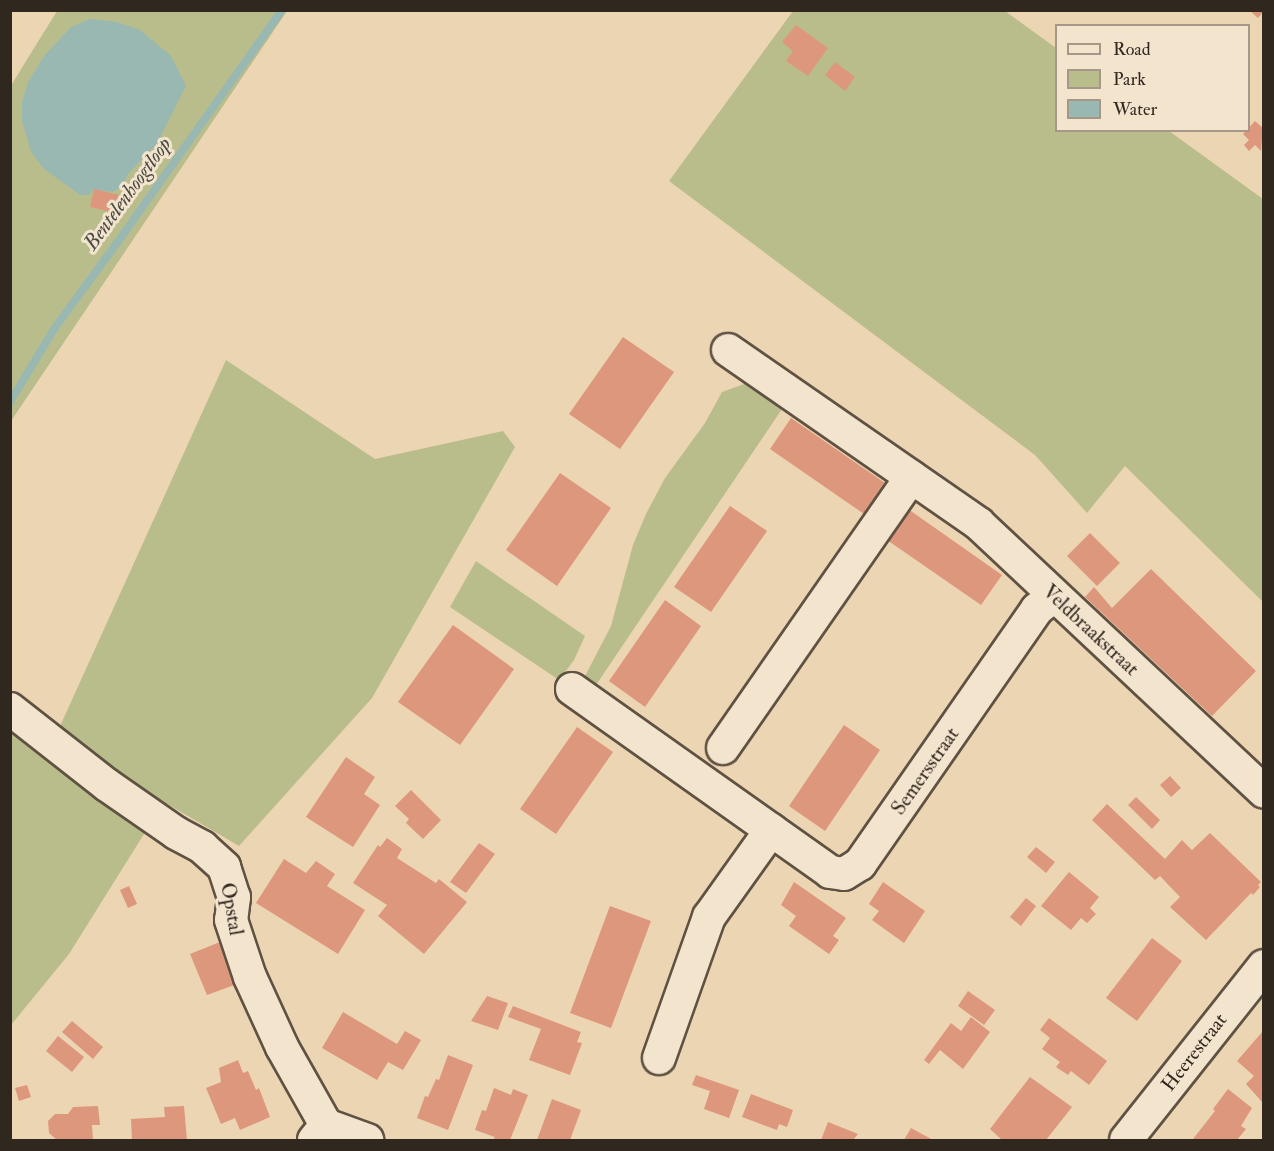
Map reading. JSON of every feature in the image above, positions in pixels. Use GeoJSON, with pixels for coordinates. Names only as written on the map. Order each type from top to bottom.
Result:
{"type":"FeatureCollection","features":[{"type":"Feature","properties":{"kind":"street","name":"Veldbraakstraat"},"geometry":{"type":"LineString","coordinates":[[728,350],[979,524],[1263,792]]}},
{"type":"Feature","properties":{"kind":"street"},"geometry":{"type":"LineString","coordinates":[[723,748],[911,477]]}},
{"type":"Feature","properties":{"kind":"street","name":"Semersstraat"},"geometry":{"type":"LineString","coordinates":[[572,689],[830,872],[844,874],[860,864],[1037,609],[1054,596]]}},
{"type":"Feature","properties":{"kind":"street","name":"Opstal"},"geometry":{"type":"LineString","coordinates":[[10,709],[107,785],[176,833],[202,847],[224,867],[234,897],[231,920],[250,977],[320,1133],[367,1140]]}},
{"type":"Feature","properties":{"kind":"street"},"geometry":{"type":"LineString","coordinates":[[659,1058],[709,917],[771,831]]}},
{"type":"Feature","properties":{"kind":"street","name":"Heerestraat"},"geometry":{"type":"LineString","coordinates":[[1126,1140],[1263,966]]}},
{"type":"Feature","properties":{"kind":"green space"},"geometry":{"type":"Polygon","coordinates":[[[57,11],[287,11],[11,421],[10,87],[57,11]]]}},
{"type":"Feature","properties":{"kind":"green space"},"geometry":{"type":"Polygon","coordinates":[[[793,11],[1005,11],[1055,47],[1055,132],[1170,132],[1263,199],[1263,602],[1125,466],[1087,513],[1035,455],[669,181],[793,11]]]}},
{"type":"Feature","properties":{"kind":"green space"},"geometry":{"type":"Polygon","coordinates":[[[226,360],[375,459],[503,431],[515,447],[372,698],[239,846],[164,802],[69,954],[11,1025],[11,703],[56,735],[226,360]]]}},
{"type":"Feature","properties":{"kind":"green space"},"geometry":{"type":"Polygon","coordinates":[[[750,382],[784,406],[594,688],[584,678],[611,626],[633,545],[646,514],[665,478],[705,423],[722,392],[750,382]]]}},
{"type":"Feature","properties":{"kind":"green space"},"geometry":{"type":"Polygon","coordinates":[[[476,561],[585,636],[574,660],[559,680],[450,607],[476,561]]]}},
{"type":"Feature","properties":{"kind":"water"},"geometry":{"type":"Polygon","coordinates":[[[90,19],[117,22],[140,30],[171,56],[186,86],[156,145],[128,174],[122,187],[112,192],[94,189],[89,195],[80,195],[44,169],[31,152],[22,121],[22,102],[28,82],[44,56],[71,27],[90,19]]]}},
{"type":"Feature","properties":{"kind":"building"},"geometry":{"type":"Polygon","coordinates":[[[1249,10],[1264,10],[1264,11],[1258,18],[1249,10]]]}},
{"type":"Feature","properties":{"kind":"building"},"geometry":{"type":"Polygon","coordinates":[[[796,25],[828,48],[808,76],[786,61],[793,51],[782,42],[796,25]]]}},
{"type":"Feature","properties":{"kind":"building"},"geometry":{"type":"Polygon","coordinates":[[[835,62],[855,77],[845,91],[825,75],[835,62]]]}},
{"type":"Feature","properties":{"kind":"building"},"geometry":{"type":"Polygon","coordinates":[[[1255,121],[1263,128],[1261,151],[1255,145],[1249,151],[1244,145],[1249,140],[1243,134],[1250,132],[1250,126],[1255,121]]]}},
{"type":"Feature","properties":{"kind":"building"},"geometry":{"type":"Polygon","coordinates":[[[94,189],[119,195],[115,213],[90,207],[94,189]]]}},
{"type":"Feature","properties":{"kind":"building"},"geometry":{"type":"Polygon","coordinates":[[[623,337],[674,372],[620,449],[569,414],[623,337]]]}},
{"type":"Feature","properties":{"kind":"building"},"geometry":{"type":"Polygon","coordinates":[[[791,418],[885,483],[864,514],[770,449],[791,418]]]}},
{"type":"Feature","properties":{"kind":"building"},"geometry":{"type":"Polygon","coordinates":[[[560,473],[611,508],[557,586],[506,550],[560,473]]]}},
{"type":"Feature","properties":{"kind":"building"},"geometry":{"type":"Polygon","coordinates":[[[730,506],[767,531],[711,612],[674,587],[730,506]]]}},
{"type":"Feature","properties":{"kind":"building"},"geometry":{"type":"Polygon","coordinates":[[[908,509],[1002,575],[981,605],[887,540],[908,509]]]}},
{"type":"Feature","properties":{"kind":"building"},"geometry":{"type":"Polygon","coordinates":[[[1090,533],[1120,563],[1097,586],[1067,556],[1090,533]]]}},
{"type":"Feature","properties":{"kind":"building"},"geometry":{"type":"Polygon","coordinates":[[[1151,569],[1256,671],[1212,716],[1085,597],[1094,587],[1112,608],[1151,569]]]}},
{"type":"Feature","properties":{"kind":"building"},"geometry":{"type":"Polygon","coordinates":[[[665,600],[701,626],[645,707],[609,681],[665,600]]]}},
{"type":"Feature","properties":{"kind":"building"},"geometry":{"type":"Polygon","coordinates":[[[453,625],[514,669],[460,745],[398,702],[453,625]]]}},
{"type":"Feature","properties":{"kind":"building"},"geometry":{"type":"Polygon","coordinates":[[[844,725],[880,750],[825,831],[789,806],[844,725]]]}},
{"type":"Feature","properties":{"kind":"building"},"geometry":{"type":"Polygon","coordinates":[[[577,727],[613,752],[556,834],[520,809],[577,727]]]}},
{"type":"Feature","properties":{"kind":"building"},"geometry":{"type":"Polygon","coordinates":[[[346,757],[375,777],[364,794],[380,805],[353,847],[306,817],[346,757]]]}},
{"type":"Feature","properties":{"kind":"building"},"geometry":{"type":"Polygon","coordinates":[[[1170,776],[1181,788],[1171,797],[1160,785],[1170,776]]]}},
{"type":"Feature","properties":{"kind":"building"},"geometry":{"type":"Polygon","coordinates":[[[411,790],[441,820],[423,839],[406,823],[409,819],[395,806],[411,790]]]}},
{"type":"Feature","properties":{"kind":"building"},"geometry":{"type":"Polygon","coordinates":[[[1136,797],[1160,820],[1152,829],[1128,805],[1136,797]]]}},
{"type":"Feature","properties":{"kind":"building"},"geometry":{"type":"Polygon","coordinates":[[[1107,804],[1165,859],[1182,840],[1192,850],[1210,833],[1261,882],[1258,885],[1260,887],[1253,895],[1251,893],[1206,940],[1170,907],[1180,897],[1160,876],[1155,880],[1092,820],[1107,804]]]}},
{"type":"Feature","properties":{"kind":"building"},"geometry":{"type":"Polygon","coordinates":[[[387,838],[402,849],[397,858],[436,883],[439,879],[467,902],[424,954],[378,916],[387,905],[353,883],[378,845],[380,847],[387,838]]]}},
{"type":"Feature","properties":{"kind":"building"},"geometry":{"type":"Polygon","coordinates":[[[479,843],[495,854],[466,893],[450,882],[479,843]]]}},
{"type":"Feature","properties":{"kind":"building"},"geometry":{"type":"Polygon","coordinates":[[[1036,847],[1055,862],[1046,873],[1027,857],[1036,847]]]}},
{"type":"Feature","properties":{"kind":"building"},"geometry":{"type":"Polygon","coordinates":[[[284,859],[306,873],[316,861],[335,874],[327,886],[365,910],[338,954],[256,903],[284,859]]]}},
{"type":"Feature","properties":{"kind":"building"},"geometry":{"type":"Polygon","coordinates":[[[1069,872],[1099,897],[1090,908],[1096,914],[1087,923],[1081,918],[1071,930],[1041,906],[1069,872]]]}},
{"type":"Feature","properties":{"kind":"building"},"geometry":{"type":"Polygon","coordinates":[[[794,882],[846,918],[833,936],[839,940],[829,954],[789,926],[796,916],[781,905],[794,882]]]}},
{"type":"Feature","properties":{"kind":"building"},"geometry":{"type":"Polygon","coordinates":[[[883,882],[925,911],[904,943],[872,920],[879,911],[869,904],[883,882]]]}},
{"type":"Feature","properties":{"kind":"building"},"geometry":{"type":"Polygon","coordinates":[[[129,886],[137,904],[128,908],[120,890],[129,886]]]}},
{"type":"Feature","properties":{"kind":"building"},"geometry":{"type":"Polygon","coordinates":[[[1026,898],[1036,906],[1021,926],[1010,917],[1026,898]]]}},
{"type":"Feature","properties":{"kind":"building"},"geometry":{"type":"Polygon","coordinates":[[[610,906],[651,921],[611,1028],[570,1013],[610,906]]]}},
{"type":"Feature","properties":{"kind":"building"},"geometry":{"type":"Polygon","coordinates":[[[1152,938],[1182,961],[1137,1021],[1106,998],[1152,938]]]}},
{"type":"Feature","properties":{"kind":"building"},"geometry":{"type":"Polygon","coordinates":[[[220,942],[237,984],[207,995],[190,954],[220,942]]]}},
{"type":"Feature","properties":{"kind":"building"},"geometry":{"type":"Polygon","coordinates":[[[968,991],[995,1010],[984,1025],[958,1006],[968,991]]]}},
{"type":"Feature","properties":{"kind":"building"},"geometry":{"type":"Polygon","coordinates":[[[487,996],[508,1003],[498,1030],[471,1021],[487,996]]]}},
{"type":"Feature","properties":{"kind":"building"},"geometry":{"type":"Polygon","coordinates":[[[513,1006],[581,1032],[577,1042],[582,1043],[570,1075],[529,1060],[541,1029],[508,1017],[513,1006]]]}},
{"type":"Feature","properties":{"kind":"building"},"geometry":{"type":"Polygon","coordinates":[[[343,1012],[397,1044],[405,1031],[421,1040],[403,1070],[388,1062],[377,1080],[322,1048],[343,1012]]]}},
{"type":"Feature","properties":{"kind":"building"},"geometry":{"type":"Polygon","coordinates":[[[971,1017],[990,1032],[963,1069],[940,1050],[929,1064],[924,1060],[951,1023],[961,1031],[971,1017]]]}},
{"type":"Feature","properties":{"kind":"building"},"geometry":{"type":"Polygon","coordinates":[[[1049,1018],[1107,1061],[1089,1085],[1071,1071],[1068,1075],[1056,1067],[1060,1062],[1042,1049],[1050,1038],[1040,1030],[1049,1018]]]}},
{"type":"Feature","properties":{"kind":"building"},"geometry":{"type":"Polygon","coordinates":[[[72,1021],[103,1047],[93,1059],[62,1032],[72,1021]]]}},
{"type":"Feature","properties":{"kind":"building"},"geometry":{"type":"Polygon","coordinates":[[[1263,1031],[1263,1103],[1246,1084],[1254,1076],[1237,1061],[1263,1031]]]}},
{"type":"Feature","properties":{"kind":"building"},"geometry":{"type":"Polygon","coordinates":[[[58,1036],[84,1057],[72,1072],[46,1051],[58,1036]]]}},
{"type":"Feature","properties":{"kind":"building"},"geometry":{"type":"Polygon","coordinates":[[[448,1055],[473,1065],[448,1130],[417,1118],[425,1096],[428,1097],[436,1079],[439,1080],[448,1055]]]}},
{"type":"Feature","properties":{"kind":"building"},"geometry":{"type":"Polygon","coordinates":[[[238,1060],[243,1073],[248,1071],[256,1090],[259,1088],[270,1117],[240,1130],[235,1118],[221,1124],[206,1088],[221,1082],[219,1068],[238,1060]]]}},
{"type":"Feature","properties":{"kind":"building"},"geometry":{"type":"Polygon","coordinates":[[[696,1075],[739,1090],[729,1118],[704,1109],[710,1091],[692,1085],[696,1075]]]}},
{"type":"Feature","properties":{"kind":"building"},"geometry":{"type":"Polygon","coordinates":[[[1030,1077],[1072,1107],[1046,1140],[1002,1140],[990,1129],[1030,1077]]]}},
{"type":"Feature","properties":{"kind":"building"},"geometry":{"type":"Polygon","coordinates":[[[27,1085],[31,1097],[19,1101],[15,1088],[27,1085]]]}},
{"type":"Feature","properties":{"kind":"building"},"geometry":{"type":"Polygon","coordinates":[[[494,1088],[511,1095],[513,1089],[528,1095],[510,1140],[493,1140],[495,1137],[475,1130],[482,1110],[486,1111],[494,1088]]]}},
{"type":"Feature","properties":{"kind":"building"},"geometry":{"type":"Polygon","coordinates":[[[1228,1089],[1252,1108],[1241,1126],[1246,1129],[1237,1140],[1193,1139],[1215,1111],[1213,1109],[1228,1089]]]}},
{"type":"Feature","properties":{"kind":"building"},"geometry":{"type":"Polygon","coordinates":[[[751,1094],[793,1110],[787,1127],[779,1124],[777,1130],[742,1117],[751,1094]]]}},
{"type":"Feature","properties":{"kind":"building"},"geometry":{"type":"Polygon","coordinates":[[[552,1099],[581,1110],[570,1140],[537,1140],[552,1099]]]}},
{"type":"Feature","properties":{"kind":"building"},"geometry":{"type":"Polygon","coordinates":[[[98,1106],[100,1125],[92,1125],[93,1140],[57,1140],[49,1133],[48,1121],[55,1114],[68,1114],[73,1107],[98,1106]]]}},
{"type":"Feature","properties":{"kind":"building"},"geometry":{"type":"Polygon","coordinates":[[[184,1106],[187,1140],[132,1140],[131,1119],[165,1117],[164,1107],[184,1106]]]}},
{"type":"Feature","properties":{"kind":"building"},"geometry":{"type":"Polygon","coordinates":[[[828,1122],[858,1134],[853,1140],[821,1140],[828,1122]]]}},
{"type":"Feature","properties":{"kind":"building"},"geometry":{"type":"Polygon","coordinates":[[[911,1128],[933,1140],[904,1140],[911,1128]]]}},
{"type":"Feature","properties":{"kind":"waterway","name":"Bentelenhoogtloop"},"geometry":{"type":"LineString","coordinates":[[10,402],[54,329],[282,10]]}}]}
